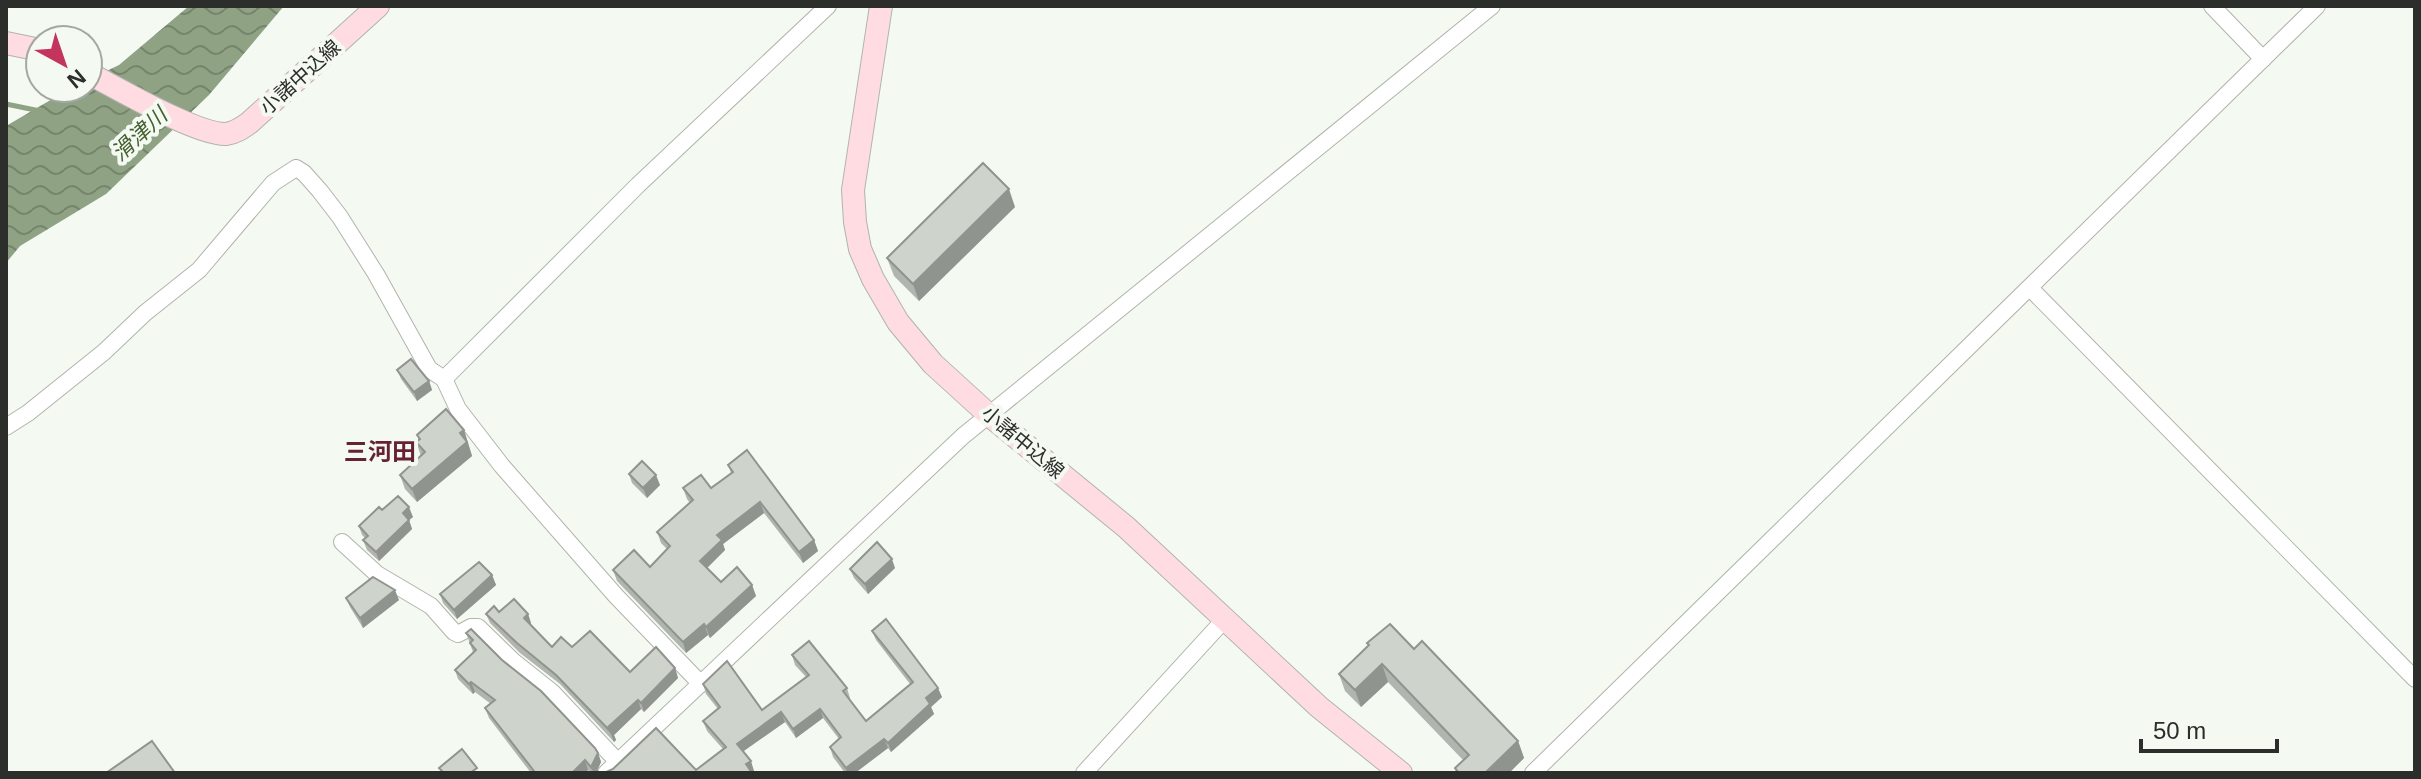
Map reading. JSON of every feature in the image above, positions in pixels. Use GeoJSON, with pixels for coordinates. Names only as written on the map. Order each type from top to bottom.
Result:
{"type":"FeatureCollection","features":[{"type":"Feature","properties":{"kind":"main road","name":"小諸中込線"},"geometry":{"type":"LineString","coordinates":[[104,81],[183,122],[216,132],[233,132],[249,123],[378,6]]}},
{"type":"Feature","properties":{"kind":"main road","name":"小諸中込線"},"geometry":{"type":"LineString","coordinates":[[881,6],[853,190],[855,222],[860,249],[884,300],[912,342],[989,415],[1126,527],[1319,707],[1401,773]]}},
{"type":"Feature","properties":{"kind":"street"},"geometry":{"type":"LineString","coordinates":[[444,379],[638,185],[828,6]]}},
{"type":"Feature","properties":{"kind":"street"},"geometry":{"type":"LineString","coordinates":[[342,542],[377,574],[431,606],[454,632],[458,634],[478,627],[513,661],[552,692],[612,767],[784,603],[989,415],[1492,6]]}},
{"type":"Feature","properties":{"kind":"street"},"geometry":{"type":"LineString","coordinates":[[2212,6],[2263,59]]}},
{"type":"Feature","properties":{"kind":"street"},"geometry":{"type":"LineString","coordinates":[[1533,773],[2317,6]]}},
{"type":"Feature","properties":{"kind":"street"},"geometry":{"type":"LineString","coordinates":[[6,427],[104,352],[145,313],[199,270],[273,183],[296,168],[312,182],[340,217],[429,369],[444,379],[458,409],[502,466],[616,596],[701,684]]}},
{"type":"Feature","properties":{"kind":"street"},"geometry":{"type":"LineString","coordinates":[[2030,288],[2415,679]]}},
{"type":"Feature","properties":{"kind":"street"},"geometry":{"type":"LineString","coordinates":[[1084,773],[1224,620]]}},
{"type":"Feature","properties":{"kind":"water","name":"滑津川"},"geometry":{"type":"Polygon","coordinates":[[[189,6],[284,6],[209,95],[106,194],[20,246],[6,263],[6,126],[44,104],[104,104],[104,72],[119,65],[189,6]]]}},
{"type":"Feature","properties":{"kind":"building"},"geometry":{"type":"Polygon","coordinates":[[[983,163],[1009,189],[913,284],[887,258],[983,163]]]}},
{"type":"Feature","properties":{"kind":"building"},"geometry":{"type":"Polygon","coordinates":[[[411,359],[429,381],[414,392],[397,370],[411,359]]]}},
{"type":"Feature","properties":{"kind":"building"},"geometry":{"type":"Polygon","coordinates":[[[446,409],[464,430],[460,433],[467,442],[412,489],[400,475],[425,452],[416,442],[420,439],[417,435],[446,409]]]}},
{"type":"Feature","properties":{"kind":"building"},"geometry":{"type":"Polygon","coordinates":[[[747,450],[814,540],[799,552],[760,502],[717,535],[722,540],[700,561],[721,582],[737,567],[752,585],[706,627],[704,624],[683,642],[613,570],[634,550],[650,567],[670,546],[657,532],[693,500],[683,488],[701,475],[711,488],[733,472],[728,465],[747,450]]]}},
{"type":"Feature","properties":{"kind":"building"},"geometry":{"type":"Polygon","coordinates":[[[642,461],[656,475],[643,488],[629,474],[642,461]]]}},
{"type":"Feature","properties":{"kind":"building"},"geometry":{"type":"Polygon","coordinates":[[[398,496],[409,507],[403,513],[409,520],[376,552],[363,540],[368,536],[359,526],[379,507],[382,510],[398,496]]]}},
{"type":"Feature","properties":{"kind":"building"},"geometry":{"type":"Polygon","coordinates":[[[877,542],[892,559],[865,584],[850,569],[877,542]]]}},
{"type":"Feature","properties":{"kind":"building"},"geometry":{"type":"Polygon","coordinates":[[[479,562],[492,575],[454,610],[440,594],[479,562]]]}},
{"type":"Feature","properties":{"kind":"building"},"geometry":{"type":"Polygon","coordinates":[[[373,577],[395,590],[360,618],[346,598],[373,577]]]}},
{"type":"Feature","properties":{"kind":"building"},"geometry":{"type":"Polygon","coordinates":[[[514,599],[528,614],[524,618],[552,647],[561,637],[572,647],[590,631],[630,672],[656,647],[675,668],[641,703],[638,700],[608,727],[611,732],[556,675],[486,614],[494,606],[499,612],[514,599]]]}},
{"type":"Feature","properties":{"kind":"building"},"geometry":{"type":"Polygon","coordinates":[[[886,619],[938,688],[926,698],[930,704],[888,743],[884,739],[846,768],[830,747],[841,737],[820,709],[793,729],[781,712],[737,744],[751,761],[746,764],[752,773],[604,773],[613,769],[656,728],[696,770],[726,747],[703,721],[720,707],[703,684],[727,661],[762,710],[809,675],[792,655],[809,641],[847,688],[843,691],[866,721],[913,682],[872,631],[886,619]]]}},
{"type":"Feature","properties":{"kind":"building"},"geometry":{"type":"Polygon","coordinates":[[[1390,624],[1414,649],[1422,641],[1518,741],[1485,773],[1459,773],[1455,768],[1469,755],[1382,664],[1355,690],[1339,674],[1369,645],[1367,643],[1390,624]]]}},
{"type":"Feature","properties":{"kind":"building"},"geometry":{"type":"Polygon","coordinates":[[[471,629],[502,660],[541,691],[595,748],[598,753],[592,765],[599,773],[585,760],[572,773],[531,773],[534,771],[485,708],[495,700],[471,682],[469,684],[455,670],[476,650],[470,643],[473,640],[466,633],[471,629]]]}},
{"type":"Feature","properties":{"kind":"building"},"geometry":{"type":"Polygon","coordinates":[[[152,741],[175,773],[106,773],[152,741]]]}},
{"type":"Feature","properties":{"kind":"building"},"geometry":{"type":"Polygon","coordinates":[[[462,749],[477,768],[470,773],[439,773],[442,771],[439,768],[462,749]]]}},
{"type":"Feature","properties":{"kind":"waterway"},"geometry":{"type":"LineString","coordinates":[[6,104],[40,111]]}},
{"type":"Feature","properties":{"kind":"district","name":"三河田"},"geometry":{"type":"Point","coordinates":[380,452]}}]}
